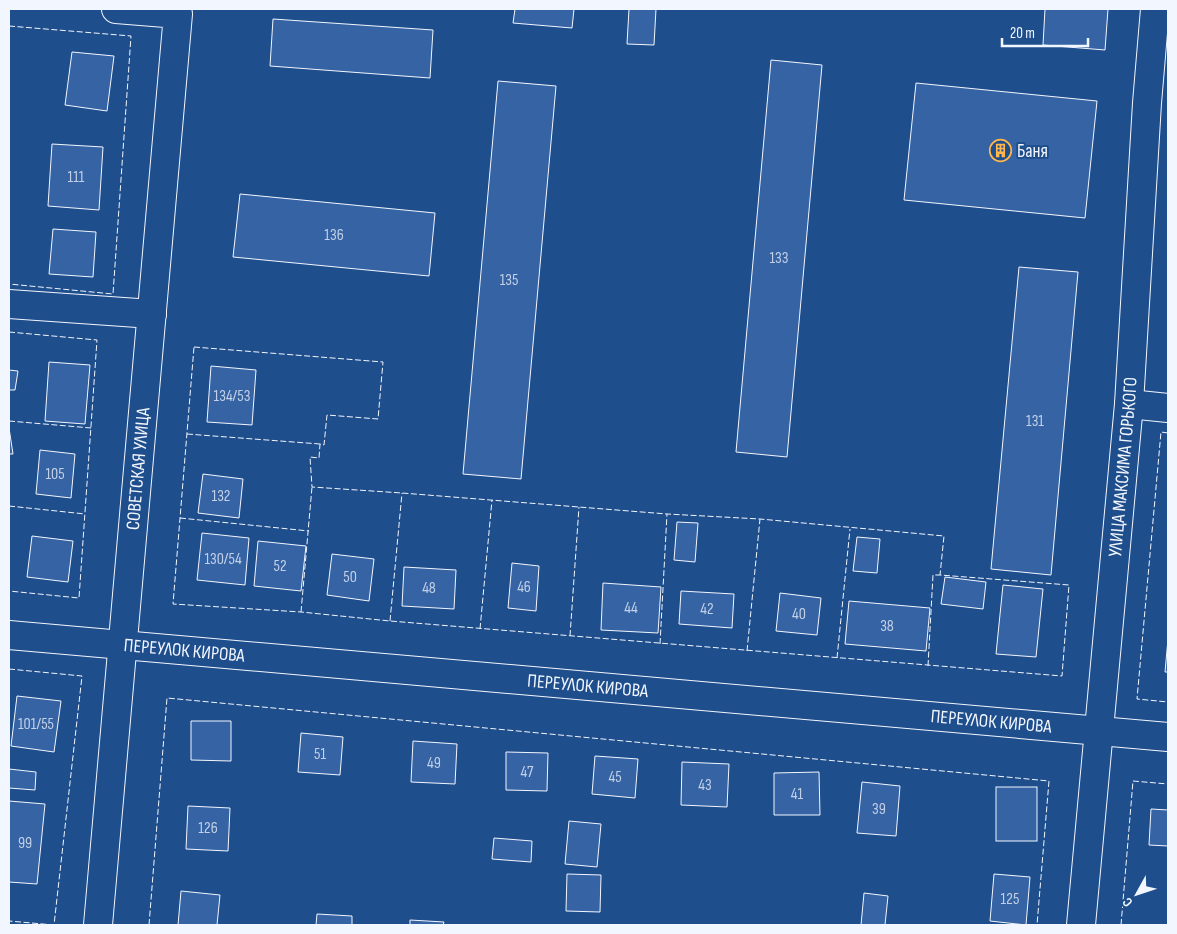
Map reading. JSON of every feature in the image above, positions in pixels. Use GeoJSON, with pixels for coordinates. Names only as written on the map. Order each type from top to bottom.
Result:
{"type":"FeatureCollection","features":[{"type":"Feature","properties":{"kind":"street","name":"СОВЕТСКАЯ УЛИЦА"},"geometry":{"type":"LineString","coordinates":[[98,925],[178,14],[116,9]]}},
{"type":"Feature","properties":{"kind":"street","name":"УЛИЦА МАКСИМА ГОРЬКОГО"},"geometry":{"type":"LineString","coordinates":[[1081,925],[1158,105],[1155,9]]}},
{"type":"Feature","properties":{"kind":"street"},"geometry":{"type":"LineString","coordinates":[[9,304],[152,315]]}},
{"type":"Feature","properties":{"kind":"street"},"geometry":{"type":"LineString","coordinates":[[1129,404],[1168,408]]}},
{"type":"Feature","properties":{"kind":"street","name":"ПЕРЕУЛОК КИРОВА"},"geometry":{"type":"LineString","coordinates":[[9,635],[1168,737]]}},
{"type":"Feature","properties":{"kind":"building"},"geometry":{"type":"Polygon","coordinates":[[[515,9],[574,9],[572,28],[513,23],[515,9]]]}},
{"type":"Feature","properties":{"kind":"building"},"geometry":{"type":"Polygon","coordinates":[[[629,9],[656,9],[654,45],[627,44],[629,9]]]}},
{"type":"Feature","properties":{"kind":"building"},"geometry":{"type":"Polygon","coordinates":[[[1045,9],[1108,9],[1105,50],[1043,45],[1045,9]]]}},
{"type":"Feature","properties":{"kind":"building"},"geometry":{"type":"Polygon","coordinates":[[[273,19],[433,30],[430,78],[270,66],[273,19]]]}},
{"type":"Feature","properties":{"kind":"building"},"geometry":{"type":"Polygon","coordinates":[[[72,52],[114,56],[107,111],[65,105],[72,52]]]}},
{"type":"Feature","properties":{"kind":"building"},"geometry":{"type":"Polygon","coordinates":[[[771,60],[822,65],[787,457],[736,452],[771,60]]]}},
{"type":"Feature","properties":{"kind":"building"},"geometry":{"type":"Polygon","coordinates":[[[498,81],[556,86],[521,479],[463,474],[498,81]]]}},
{"type":"Feature","properties":{"kind":"building","name":"Баня"},"geometry":{"type":"Polygon","coordinates":[[[916,83],[1097,101],[1085,218],[904,200],[916,83]]]}},
{"type":"Feature","properties":{"kind":"building"},"geometry":{"type":"Polygon","coordinates":[[[52,144],[103,147],[99,210],[48,206],[52,144]]]}},
{"type":"Feature","properties":{"kind":"building"},"geometry":{"type":"Polygon","coordinates":[[[240,194],[435,213],[429,276],[233,257],[240,194]]]}},
{"type":"Feature","properties":{"kind":"building"},"geometry":{"type":"Polygon","coordinates":[[[53,229],[96,232],[93,277],[49,274],[53,229]]]}},
{"type":"Feature","properties":{"kind":"building"},"geometry":{"type":"Polygon","coordinates":[[[1019,267],[1078,272],[1051,575],[991,569],[1019,267]]]}},
{"type":"Feature","properties":{"kind":"building"},"geometry":{"type":"Polygon","coordinates":[[[49,362],[90,365],[85,424],[45,421],[49,362]]]}},
{"type":"Feature","properties":{"kind":"building"},"geometry":{"type":"Polygon","coordinates":[[[211,366],[256,370],[252,425],[207,422],[211,366]]]}},
{"type":"Feature","properties":{"kind":"building"},"geometry":{"type":"Polygon","coordinates":[[[9,370],[18,371],[15,390],[9,390],[9,370]]]}},
{"type":"Feature","properties":{"kind":"building"},"geometry":{"type":"Polygon","coordinates":[[[9,428],[13,454],[9,454],[9,428]]]}},
{"type":"Feature","properties":{"kind":"building"},"geometry":{"type":"Polygon","coordinates":[[[40,450],[75,454],[71,498],[36,494],[40,450]]]}},
{"type":"Feature","properties":{"kind":"building"},"geometry":{"type":"Polygon","coordinates":[[[203,474],[243,479],[239,518],[198,513],[203,474]]]}},
{"type":"Feature","properties":{"kind":"building"},"geometry":{"type":"Polygon","coordinates":[[[677,522],[698,523],[695,562],[674,560],[677,522]]]}},
{"type":"Feature","properties":{"kind":"building"},"geometry":{"type":"Polygon","coordinates":[[[202,533],[249,538],[245,585],[197,580],[202,533]]]}},
{"type":"Feature","properties":{"kind":"building"},"geometry":{"type":"Polygon","coordinates":[[[32,536],[73,541],[68,582],[27,577],[32,536]]]}},
{"type":"Feature","properties":{"kind":"building"},"geometry":{"type":"Polygon","coordinates":[[[857,537],[880,539],[877,573],[853,571],[857,537]]]}},
{"type":"Feature","properties":{"kind":"building"},"geometry":{"type":"Polygon","coordinates":[[[258,541],[306,546],[301,591],[254,586],[258,541]]]}},
{"type":"Feature","properties":{"kind":"building"},"geometry":{"type":"Polygon","coordinates":[[[332,554],[374,559],[369,601],[327,595],[332,554]]]}},
{"type":"Feature","properties":{"kind":"building"},"geometry":{"type":"Polygon","coordinates":[[[512,563],[539,566],[536,611],[508,608],[512,563]]]}},
{"type":"Feature","properties":{"kind":"building"},"geometry":{"type":"Polygon","coordinates":[[[404,567],[456,570],[454,609],[402,606],[404,567]]]}},
{"type":"Feature","properties":{"kind":"building"},"geometry":{"type":"Polygon","coordinates":[[[945,577],[986,582],[983,609],[941,604],[945,577]]]}},
{"type":"Feature","properties":{"kind":"building"},"geometry":{"type":"Polygon","coordinates":[[[603,583],[661,587],[658,633],[601,630],[603,583]]]}},
{"type":"Feature","properties":{"kind":"building"},"geometry":{"type":"Polygon","coordinates":[[[1003,585],[1043,589],[1036,657],[996,654],[1003,585]]]}},
{"type":"Feature","properties":{"kind":"building"},"geometry":{"type":"Polygon","coordinates":[[[681,591],[734,594],[732,628],[679,624],[681,591]]]}},
{"type":"Feature","properties":{"kind":"building"},"geometry":{"type":"Polygon","coordinates":[[[780,593],[821,598],[817,635],[776,631],[780,593]]]}},
{"type":"Feature","properties":{"kind":"building"},"geometry":{"type":"Polygon","coordinates":[[[849,601],[930,608],[926,651],[845,644],[849,601]]]}},
{"type":"Feature","properties":{"kind":"building"},"geometry":{"type":"Polygon","coordinates":[[[1168,639],[1168,672],[1165,672],[1168,639]]]}},
{"type":"Feature","properties":{"kind":"building"},"geometry":{"type":"Polygon","coordinates":[[[17,696],[61,701],[54,752],[11,746],[17,696]]]}},
{"type":"Feature","properties":{"kind":"building"},"geometry":{"type":"Polygon","coordinates":[[[191,721],[231,721],[231,761],[191,760],[191,721]]]}},
{"type":"Feature","properties":{"kind":"building"},"geometry":{"type":"Polygon","coordinates":[[[301,733],[343,737],[340,775],[298,772],[301,733]]]}},
{"type":"Feature","properties":{"kind":"building"},"geometry":{"type":"Polygon","coordinates":[[[413,741],[457,744],[455,784],[411,782],[413,741]]]}},
{"type":"Feature","properties":{"kind":"building"},"geometry":{"type":"Polygon","coordinates":[[[506,752],[548,753],[547,791],[506,790],[506,752]]]}},
{"type":"Feature","properties":{"kind":"building"},"geometry":{"type":"Polygon","coordinates":[[[595,756],[638,759],[635,798],[592,794],[595,756]]]}},
{"type":"Feature","properties":{"kind":"building"},"geometry":{"type":"Polygon","coordinates":[[[682,762],[729,764],[727,807],[681,805],[682,762]]]}},
{"type":"Feature","properties":{"kind":"building"},"geometry":{"type":"Polygon","coordinates":[[[9,769],[36,772],[35,790],[9,788],[9,769]]]}},
{"type":"Feature","properties":{"kind":"building"},"geometry":{"type":"Polygon","coordinates":[[[819,772],[820,815],[774,815],[774,773],[819,772]]]}},
{"type":"Feature","properties":{"kind":"building"},"geometry":{"type":"Polygon","coordinates":[[[862,782],[900,786],[896,836],[857,833],[862,782]]]}},
{"type":"Feature","properties":{"kind":"building"},"geometry":{"type":"Polygon","coordinates":[[[996,787],[1037,787],[1037,841],[996,841],[996,787]]]}},
{"type":"Feature","properties":{"kind":"building"},"geometry":{"type":"Polygon","coordinates":[[[9,801],[45,804],[37,884],[9,882],[9,801]]]}},
{"type":"Feature","properties":{"kind":"building"},"geometry":{"type":"Polygon","coordinates":[[[188,806],[230,808],[228,851],[186,849],[188,806]]]}},
{"type":"Feature","properties":{"kind":"building"},"geometry":{"type":"Polygon","coordinates":[[[1151,809],[1168,810],[1168,846],[1149,845],[1151,809]]]}},
{"type":"Feature","properties":{"kind":"building"},"geometry":{"type":"Polygon","coordinates":[[[569,821],[601,824],[597,867],[565,864],[569,821]]]}},
{"type":"Feature","properties":{"kind":"building"},"geometry":{"type":"Polygon","coordinates":[[[494,838],[532,841],[531,862],[492,859],[494,838]]]}},
{"type":"Feature","properties":{"kind":"building"},"geometry":{"type":"Polygon","coordinates":[[[567,874],[601,875],[600,912],[566,911],[567,874]]]}},
{"type":"Feature","properties":{"kind":"building"},"geometry":{"type":"Polygon","coordinates":[[[994,874],[1030,877],[1026,925],[990,921],[994,874]]]}},
{"type":"Feature","properties":{"kind":"building"},"geometry":{"type":"Polygon","coordinates":[[[181,891],[220,895],[217,925],[178,925],[181,891]]]}},
{"type":"Feature","properties":{"kind":"building"},"geometry":{"type":"Polygon","coordinates":[[[864,893],[888,896],[885,925],[861,925],[864,893]]]}},
{"type":"Feature","properties":{"kind":"building"},"geometry":{"type":"Polygon","coordinates":[[[317,914],[352,916],[352,925],[316,925],[317,914]]]}},
{"type":"Feature","properties":{"kind":"building"},"geometry":{"type":"Polygon","coordinates":[[[410,920],[444,922],[443,925],[410,925],[410,920]]]}},
{"type":"Feature","properties":{"kind":"fence"},"geometry":{"type":"LineString","coordinates":[[9,26],[131,36],[113,294],[9,284]]}},
{"type":"Feature","properties":{"kind":"fence"},"geometry":{"type":"LineString","coordinates":[[9,332],[97,340],[79,598],[9,591]]}},
{"type":"Feature","properties":{"kind":"fence"},"geometry":{"type":"LineString","coordinates":[[194,347],[383,362],[378,419],[327,415],[324,445],[320,444],[319,458],[310,457],[312,487],[667,514],[760,519],[944,536],[940,575],[1069,585],[1062,676],[390,621],[301,612],[173,604],[194,347]]}},
{"type":"Feature","properties":{"kind":"fence"},"geometry":{"type":"LineString","coordinates":[[1168,386],[1168,392]]}},
{"type":"Feature","properties":{"kind":"fence"},"geometry":{"type":"LineString","coordinates":[[9,421],[91,428]]}},
{"type":"Feature","properties":{"kind":"fence"},"geometry":{"type":"LineString","coordinates":[[1168,433],[1161,432],[1137,699],[1168,702]]}},
{"type":"Feature","properties":{"kind":"fence"},"geometry":{"type":"LineString","coordinates":[[187,434],[320,444]]}},
{"type":"Feature","properties":{"kind":"fence"},"geometry":{"type":"LineString","coordinates":[[301,612],[312,487]]}},
{"type":"Feature","properties":{"kind":"fence"},"geometry":{"type":"LineString","coordinates":[[390,621],[402,493]]}},
{"type":"Feature","properties":{"kind":"fence"},"geometry":{"type":"LineString","coordinates":[[480,629],[492,500]]}},
{"type":"Feature","properties":{"kind":"fence"},"geometry":{"type":"LineString","coordinates":[[9,506],[85,514]]}},
{"type":"Feature","properties":{"kind":"fence"},"geometry":{"type":"LineString","coordinates":[[570,636],[579,507]]}},
{"type":"Feature","properties":{"kind":"fence"},"geometry":{"type":"LineString","coordinates":[[660,644],[667,514]]}},
{"type":"Feature","properties":{"kind":"fence"},"geometry":{"type":"LineString","coordinates":[[180,518],[309,531]]}},
{"type":"Feature","properties":{"kind":"fence"},"geometry":{"type":"LineString","coordinates":[[747,651],[760,519]]}},
{"type":"Feature","properties":{"kind":"fence"},"geometry":{"type":"LineString","coordinates":[[837,658],[850,529]]}},
{"type":"Feature","properties":{"kind":"fence"},"geometry":{"type":"LineString","coordinates":[[928,666],[933,575],[940,575]]}},
{"type":"Feature","properties":{"kind":"fence"},"geometry":{"type":"LineString","coordinates":[[9,669],[82,676],[54,925],[9,921]]}},
{"type":"Feature","properties":{"kind":"fence"},"geometry":{"type":"LineString","coordinates":[[149,925],[167,698],[1049,781],[1037,925]]}},
{"type":"Feature","properties":{"kind":"fence"},"geometry":{"type":"LineString","coordinates":[[1121,925],[1133,781],[1168,784]]}},
{"type":"Feature","properties":{"kind":"place","name":"Баня"},"geometry":{"type":"Point","coordinates":[1001,151]}}]}
